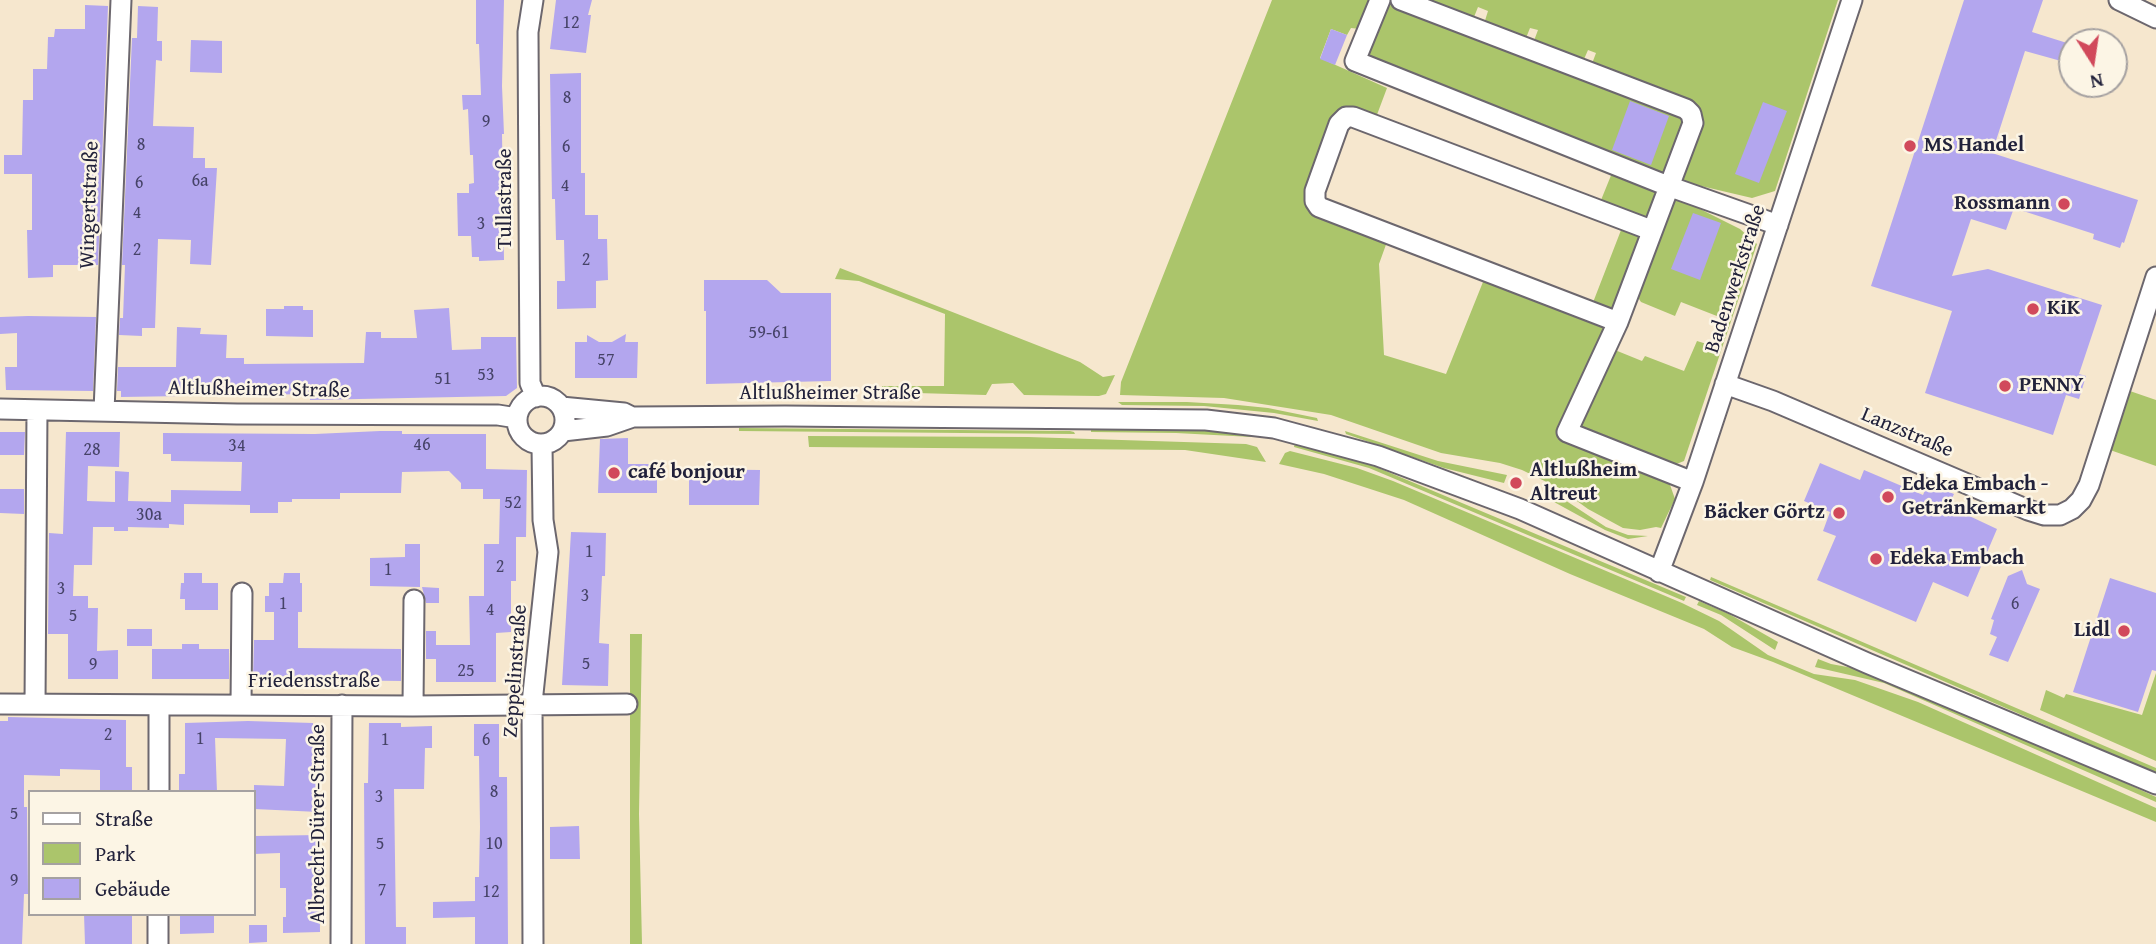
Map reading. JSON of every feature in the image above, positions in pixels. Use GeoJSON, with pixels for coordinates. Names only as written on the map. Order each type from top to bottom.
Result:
{"type":"FeatureCollection","features":[{"type":"Feature","properties":{"kind":"street","name":"Wingertstraße"},"geometry":{"type":"LineString","coordinates":[[104,411],[121,0]]}},
{"type":"Feature","properties":{"kind":"street","name":"Tullastraße"},"geometry":{"type":"LineString","coordinates":[[533,0],[528,32],[530,383],[536,397]]}},
{"type":"Feature","properties":{"kind":"street"},"geometry":{"type":"LineString","coordinates":[[1380,0],[1355,61],[1668,186],[1778,225]]}},
{"type":"Feature","properties":{"kind":"street"},"geometry":{"type":"LineString","coordinates":[[1401,0],[1686,109],[1691,114],[1693,123],[1618,322],[1567,432],[1693,482]]}},
{"type":"Feature","properties":{"kind":"street","name":"Badenwerkstraße"},"geometry":{"type":"LineString","coordinates":[[1659,572],[1693,482],[1852,0]]}},
{"type":"Feature","properties":{"kind":"street"},"geometry":{"type":"LineString","coordinates":[[2119,0],[2156,18]]}},
{"type":"Feature","properties":{"kind":"street"},"geometry":{"type":"LineString","coordinates":[[1618,322],[1319,207],[1314,196],[1339,124],[1346,117],[1353,117],[1651,230]]}},
{"type":"Feature","properties":{"kind":"street"},"geometry":{"type":"LineString","coordinates":[[2149,324],[2156,277]]}},
{"type":"Feature","properties":{"kind":"street","name":"Lanzstraße"},"geometry":{"type":"LineString","coordinates":[[1725,384],[1773,401],[2028,510],[2044,515],[2060,515],[2081,500],[2089,485],[2149,324]]}},
{"type":"Feature","properties":{"kind":"street","name":"Altlußheimer Straße"},"geometry":{"type":"LineString","coordinates":[[536,397],[550,398],[561,407],[624,413],[632,418]]}},
{"type":"Feature","properties":{"kind":"street"},"geometry":{"type":"LineString","coordinates":[[536,397],[523,404],[517,418],[521,434],[526,440],[542,444]]}},
{"type":"Feature","properties":{"kind":"street"},"geometry":{"type":"LineString","coordinates":[[561,407],[565,423],[563,431]]}},
{"type":"Feature","properties":{"kind":"street","name":"Altlußheimer Straße"},"geometry":{"type":"LineString","coordinates":[[0,410],[498,415],[517,418]]}},
{"type":"Feature","properties":{"kind":"street"},"geometry":{"type":"LineString","coordinates":[[35,704],[37,410]]}},
{"type":"Feature","properties":{"kind":"street","name":"Altlußheimer Straße"},"geometry":{"type":"LineString","coordinates":[[542,444],[550,443],[563,431],[607,425],[632,418],[1027,417],[1206,420],[1275,428],[1378,456],[1520,509],[1927,688],[2156,783]]}},
{"type":"Feature","properties":{"kind":"street","name":"Zeppelinstraße"},"geometry":{"type":"LineString","coordinates":[[533,944],[532,704],[548,552],[543,520],[542,444]]}},
{"type":"Feature","properties":{"kind":"street"},"geometry":{"type":"LineString","coordinates":[[242,593],[242,705]]}},
{"type":"Feature","properties":{"kind":"street"},"geometry":{"type":"LineString","coordinates":[[412,706],[414,600]]}},
{"type":"Feature","properties":{"kind":"street","name":"Friedensstraße"},"geometry":{"type":"LineString","coordinates":[[0,704],[627,704]]}},
{"type":"Feature","properties":{"kind":"street"},"geometry":{"type":"LineString","coordinates":[[159,705],[159,790]]}},
{"type":"Feature","properties":{"kind":"street","name":"Albrecht-Dürer-Straße"},"geometry":{"type":"LineString","coordinates":[[341,944],[342,705]]}},
{"type":"Feature","properties":{"kind":"street"},"geometry":{"type":"LineString","coordinates":[[158,916],[158,944]]}},
{"type":"Feature","properties":{"kind":"green space"},"geometry":{"type":"Polygon","coordinates":[[[1272,0],[1372,0],[1360,29],[1351,28],[1347,35],[1331,29],[1320,58],[1387,88],[1375,120],[1352,111],[1308,196],[1388,239],[1379,264],[1384,355],[1446,374],[1485,277],[1606,324],[1609,331],[1576,386],[1557,438],[1669,482],[1675,499],[1661,528],[1623,528],[1588,509],[1559,488],[1522,470],[1500,463],[1441,453],[1331,415],[1224,398],[1120,395],[1121,382],[1272,0]]]}},
{"type":"Feature","properties":{"kind":"green space"},"geometry":{"type":"Polygon","coordinates":[[[1413,0],[1838,0],[1775,191],[1752,198],[1684,182],[1681,178],[1699,123],[1590,69],[1596,53],[1588,50],[1581,66],[1532,46],[1538,30],[1530,28],[1524,43],[1483,27],[1488,11],[1478,7],[1472,22],[1413,0]]]}},
{"type":"Feature","properties":{"kind":"green space"},"geometry":{"type":"Polygon","coordinates":[[[1391,5],[1679,114],[1688,123],[1666,173],[1662,174],[1372,60],[1367,50],[1386,6],[1391,5]]]}},
{"type":"Feature","properties":{"kind":"green space"},"geometry":{"type":"Polygon","coordinates":[[[1612,173],[1654,185],[1660,195],[1650,220],[1599,205],[1612,173]]]}},
{"type":"Feature","properties":{"kind":"green space"},"geometry":{"type":"Polygon","coordinates":[[[1678,198],[1740,229],[1757,244],[1684,461],[1674,465],[1577,428],[1610,348],[1642,361],[1645,356],[1684,371],[1697,341],[1713,346],[1722,318],[1681,302],[1675,316],[1641,302],[1637,296],[1672,200],[1678,198]]]}},
{"type":"Feature","properties":{"kind":"green space"},"geometry":{"type":"Polygon","coordinates":[[[1623,225],[1642,236],[1619,308],[1608,310],[1592,305],[1623,225]]]}},
{"type":"Feature","properties":{"kind":"green space"},"geometry":{"type":"Polygon","coordinates":[[[840,268],[1080,362],[1103,377],[1115,375],[1106,394],[1099,396],[1024,395],[1013,383],[992,384],[986,395],[882,392],[882,386],[944,386],[945,314],[859,281],[835,279],[840,268]]]}},
{"type":"Feature","properties":{"kind":"green space"},"geometry":{"type":"Polygon","coordinates":[[[2127,390],[2156,400],[2156,466],[2110,450],[2127,390]]]}},
{"type":"Feature","properties":{"kind":"green space"},"geometry":{"type":"Polygon","coordinates":[[[1118,402],[1238,405],[1268,408],[1317,418],[1318,421],[1274,413],[1204,406],[1122,405],[1118,402]]]}},
{"type":"Feature","properties":{"kind":"green space"},"geometry":{"type":"Polygon","coordinates":[[[739,428],[1070,431],[1075,434],[739,431],[739,428]]]}},
{"type":"Feature","properties":{"kind":"green space"},"geometry":{"type":"Polygon","coordinates":[[[1091,429],[1210,430],[1252,437],[1091,432],[1091,429]]]}},
{"type":"Feature","properties":{"kind":"green space"},"geometry":{"type":"Polygon","coordinates":[[[1345,431],[1438,461],[1507,475],[1504,483],[1444,468],[1346,434],[1345,431]]]}},
{"type":"Feature","properties":{"kind":"green space"},"geometry":{"type":"Polygon","coordinates":[[[808,436],[1028,437],[1246,444],[1257,447],[1266,462],[1185,450],[809,447],[808,436]]]}},
{"type":"Feature","properties":{"kind":"green space"},"geometry":{"type":"Polygon","coordinates":[[[1295,442],[1369,464],[1686,597],[1684,601],[1369,468],[1294,447],[1295,442]]]}},
{"type":"Feature","properties":{"kind":"green space"},"geometry":{"type":"Polygon","coordinates":[[[1290,451],[1357,468],[1393,481],[1682,603],[1719,621],[1768,655],[1814,674],[1855,680],[1918,702],[2156,808],[2156,822],[1732,647],[1704,629],[1570,574],[1404,500],[1324,474],[1279,464],[1285,453],[1290,451]]]}},
{"type":"Feature","properties":{"kind":"green space"},"geometry":{"type":"Polygon","coordinates":[[[1548,489],[1606,527],[1628,535],[1648,536],[1628,539],[1605,530],[1545,497],[1548,489]]]}},
{"type":"Feature","properties":{"kind":"green space"},"geometry":{"type":"Polygon","coordinates":[[[1711,577],[2156,768],[2156,773],[1710,580],[1711,577]]]}},
{"type":"Feature","properties":{"kind":"green space"},"geometry":{"type":"Polygon","coordinates":[[[1699,601],[1729,614],[1778,642],[1775,650],[1721,615],[1697,605],[1699,601]]]}},
{"type":"Feature","properties":{"kind":"green space"},"geometry":{"type":"Polygon","coordinates":[[[630,634],[642,634],[639,814],[642,944],[630,944],[630,634]]]}},
{"type":"Feature","properties":{"kind":"green space"},"geometry":{"type":"Polygon","coordinates":[[[1818,659],[1858,669],[2054,750],[2156,797],[2156,802],[1884,683],[1815,667],[1818,659]]]}},
{"type":"Feature","properties":{"kind":"green space"},"geometry":{"type":"Polygon","coordinates":[[[2156,673],[2156,761],[2040,710],[2046,690],[2064,698],[2066,694],[2142,715],[2156,673]]]}},
{"type":"Feature","properties":{"kind":"building"},"geometry":{"type":"Polygon","coordinates":[[[476,0],[504,0],[504,260],[479,261],[479,257],[472,257],[471,236],[458,236],[457,193],[469,193],[469,184],[474,183],[468,109],[463,110],[462,95],[481,95],[479,44],[476,44],[476,0]]]}},
{"type":"Feature","properties":{"kind":"building"},"geometry":{"type":"Polygon","coordinates":[[[556,0],[592,0],[588,15],[591,15],[586,53],[550,49],[556,0]]]}},
{"type":"Feature","properties":{"kind":"building"},"geometry":{"type":"Polygon","coordinates":[[[1964,0],[2043,0],[2032,32],[2058,40],[2058,60],[2025,51],[1992,153],[2138,200],[2124,243],[2122,242],[2120,248],[2093,239],[2094,234],[2014,208],[2006,230],[1971,219],[1952,276],[1988,269],[2102,305],[2079,374],[2086,376],[2079,399],[2066,395],[2053,435],[1925,393],[1952,311],[1871,286],[1964,0]]]}},
{"type":"Feature","properties":{"kind":"building"},"geometry":{"type":"Polygon","coordinates":[[[85,5],[108,6],[98,265],[53,265],[53,277],[28,278],[27,230],[32,230],[32,174],[4,174],[4,155],[22,155],[23,100],[33,100],[33,69],[47,69],[48,37],[54,37],[55,29],[85,29],[85,5]]]}},
{"type":"Feature","properties":{"kind":"building"},"geometry":{"type":"Polygon","coordinates":[[[138,6],[158,7],[157,41],[162,41],[162,61],[156,60],[153,126],[194,127],[193,158],[205,158],[205,168],[217,168],[211,265],[190,264],[191,240],[158,239],[155,328],[142,328],[142,336],[119,335],[120,318],[123,318],[125,265],[122,265],[132,38],[137,38],[138,6]]]}},
{"type":"Feature","properties":{"kind":"building"},"geometry":{"type":"Polygon","coordinates":[[[1331,29],[1347,35],[1335,65],[1320,59],[1331,29]]]}},
{"type":"Feature","properties":{"kind":"building"},"geometry":{"type":"Polygon","coordinates":[[[191,40],[222,41],[222,73],[190,72],[191,40]]]}},
{"type":"Feature","properties":{"kind":"building"},"geometry":{"type":"Polygon","coordinates":[[[581,73],[581,173],[585,173],[585,215],[598,215],[598,239],[607,239],[608,280],[596,281],[596,308],[557,309],[557,281],[565,281],[564,240],[556,240],[555,199],[552,199],[550,74],[581,73]]]}},
{"type":"Feature","properties":{"kind":"building"},"geometry":{"type":"Polygon","coordinates":[[[1630,101],[1669,116],[1651,165],[1612,150],[1630,101]]]}},
{"type":"Feature","properties":{"kind":"building"},"geometry":{"type":"Polygon","coordinates":[[[1763,102],[1787,111],[1759,183],[1735,174],[1763,102]]]}},
{"type":"Feature","properties":{"kind":"building"},"geometry":{"type":"Polygon","coordinates":[[[1693,213],[1721,223],[1700,280],[1671,269],[1693,213]]]}},
{"type":"Feature","properties":{"kind":"building"},"geometry":{"type":"Polygon","coordinates":[[[704,280],[767,280],[781,293],[831,293],[831,381],[706,384],[704,280]]]}},
{"type":"Feature","properties":{"kind":"building"},"geometry":{"type":"Polygon","coordinates":[[[284,306],[303,306],[303,310],[313,310],[313,337],[266,336],[266,309],[284,309],[284,306]]]}},
{"type":"Feature","properties":{"kind":"building"},"geometry":{"type":"Polygon","coordinates":[[[449,308],[452,350],[481,349],[481,337],[516,337],[517,388],[506,396],[310,400],[310,394],[121,397],[121,391],[117,391],[118,367],[176,367],[177,327],[201,328],[200,334],[227,335],[226,358],[244,358],[244,364],[364,363],[366,332],[381,332],[381,338],[417,338],[414,310],[449,308]]]}},
{"type":"Feature","properties":{"kind":"building"},"geometry":{"type":"Polygon","coordinates":[[[0,317],[96,317],[93,391],[6,390],[5,367],[17,367],[17,333],[0,334],[0,317]]]}},
{"type":"Feature","properties":{"kind":"building"},"geometry":{"type":"Polygon","coordinates":[[[626,334],[625,342],[638,342],[637,378],[575,378],[575,342],[587,342],[587,335],[599,342],[612,342],[626,334]]]}},
{"type":"Feature","properties":{"kind":"building"},"geometry":{"type":"Polygon","coordinates":[[[402,431],[402,434],[486,434],[486,469],[527,470],[526,537],[516,537],[516,581],[511,581],[511,632],[496,633],[496,682],[436,682],[436,659],[426,659],[426,631],[436,631],[436,645],[470,645],[469,596],[484,596],[484,544],[499,544],[500,499],[483,499],[483,489],[461,489],[461,483],[449,471],[402,472],[401,493],[340,493],[340,499],[292,499],[292,502],[278,502],[278,513],[250,513],[250,505],[184,504],[184,525],[169,524],[169,528],[128,527],[128,531],[114,531],[114,527],[93,527],[92,565],[74,565],[73,596],[88,596],[88,608],[98,608],[97,651],[118,650],[118,679],[68,679],[68,634],[48,634],[49,533],[63,534],[66,432],[120,432],[119,467],[88,466],[87,501],[115,502],[115,471],[129,472],[128,501],[171,502],[171,490],[241,491],[242,462],[171,461],[171,454],[163,454],[163,433],[315,434],[402,431]]]}},
{"type":"Feature","properties":{"kind":"building"},"geometry":{"type":"Polygon","coordinates":[[[0,432],[25,432],[24,455],[0,455],[0,432]]]}},
{"type":"Feature","properties":{"kind":"building"},"geometry":{"type":"Polygon","coordinates":[[[628,438],[628,464],[657,464],[657,493],[598,493],[600,439],[628,438]]]}},
{"type":"Feature","properties":{"kind":"building"},"geometry":{"type":"Polygon","coordinates":[[[1820,463],[1860,480],[1864,470],[1923,495],[1928,483],[1954,494],[1948,506],[1997,529],[1968,597],[1933,582],[1916,622],[1817,580],[1836,536],[1823,531],[1830,512],[1804,501],[1820,463]]]}},
{"type":"Feature","properties":{"kind":"building"},"geometry":{"type":"Polygon","coordinates":[[[689,469],[760,470],[759,505],[689,505],[689,469]]]}},
{"type":"Feature","properties":{"kind":"building"},"geometry":{"type":"Polygon","coordinates":[[[0,489],[24,489],[24,514],[0,513],[0,489]]]}},
{"type":"Feature","properties":{"kind":"building"},"geometry":{"type":"Polygon","coordinates":[[[571,532],[606,533],[599,643],[609,644],[608,686],[562,685],[571,532]]]}},
{"type":"Feature","properties":{"kind":"building"},"geometry":{"type":"Polygon","coordinates":[[[405,544],[420,544],[420,587],[370,586],[370,558],[405,557],[405,544]]]}},
{"type":"Feature","properties":{"kind":"building"},"geometry":{"type":"Polygon","coordinates":[[[2022,570],[2027,584],[2040,589],[2008,662],[1989,655],[1997,637],[1990,634],[1994,620],[1991,619],[2008,576],[2022,570]]]}},
{"type":"Feature","properties":{"kind":"building"},"geometry":{"type":"Polygon","coordinates":[[[184,573],[202,573],[202,583],[218,583],[218,610],[185,610],[185,599],[180,599],[184,573]]]}},
{"type":"Feature","properties":{"kind":"building"},"geometry":{"type":"Polygon","coordinates":[[[284,573],[300,573],[302,583],[302,612],[298,612],[298,648],[401,649],[401,681],[253,679],[254,640],[274,640],[274,612],[265,612],[265,596],[269,596],[269,583],[283,583],[284,573]]]}},
{"type":"Feature","properties":{"kind":"building","name":"Lidl"},"geometry":{"type":"Polygon","coordinates":[[[2110,578],[2156,593],[2156,671],[2152,670],[2138,712],[2073,692],[2110,578]]]}},
{"type":"Feature","properties":{"kind":"building"},"geometry":{"type":"Polygon","coordinates":[[[422,587],[439,588],[439,603],[426,603],[422,587]]]}},
{"type":"Feature","properties":{"kind":"building"},"geometry":{"type":"Polygon","coordinates":[[[127,629],[152,629],[152,646],[127,646],[127,629]]]}},
{"type":"Feature","properties":{"kind":"building"},"geometry":{"type":"Polygon","coordinates":[[[182,644],[199,644],[199,649],[229,649],[229,679],[152,679],[152,649],[182,649],[182,644]]]}},
{"type":"Feature","properties":{"kind":"building"},"geometry":{"type":"Polygon","coordinates":[[[8,717],[126,720],[126,767],[132,767],[132,790],[100,790],[100,770],[60,769],[60,776],[24,775],[28,894],[24,894],[22,944],[0,944],[0,721],[8,721],[8,717]]]}},
{"type":"Feature","properties":{"kind":"building"},"geometry":{"type":"Polygon","coordinates":[[[185,723],[313,723],[313,773],[318,773],[320,782],[319,812],[256,809],[254,785],[284,786],[286,739],[215,738],[217,790],[179,790],[179,774],[185,774],[185,723]]]}},
{"type":"Feature","properties":{"kind":"building"},"geometry":{"type":"Polygon","coordinates":[[[369,723],[401,723],[401,727],[432,726],[432,748],[425,748],[424,789],[394,789],[396,927],[406,927],[406,944],[365,944],[364,783],[368,783],[369,723]]]}},
{"type":"Feature","properties":{"kind":"building"},"geometry":{"type":"Polygon","coordinates":[[[474,724],[499,724],[499,777],[507,777],[508,944],[475,944],[475,917],[433,918],[433,902],[475,901],[475,877],[479,877],[480,827],[479,756],[474,756],[474,724]]]}},
{"type":"Feature","properties":{"kind":"building"},"geometry":{"type":"Polygon","coordinates":[[[579,826],[580,859],[550,859],[550,827],[579,826]]]}},
{"type":"Feature","properties":{"kind":"building"},"geometry":{"type":"Polygon","coordinates":[[[319,835],[320,932],[283,933],[286,888],[280,888],[280,853],[256,854],[256,836],[319,835]]]}},
{"type":"Feature","properties":{"kind":"building"},"geometry":{"type":"Polygon","coordinates":[[[84,916],[132,916],[132,944],[85,944],[84,916]]]}},
{"type":"Feature","properties":{"kind":"building"},"geometry":{"type":"Polygon","coordinates":[[[180,916],[214,916],[214,933],[180,934],[180,916]]]}},
{"type":"Feature","properties":{"kind":"building"},"geometry":{"type":"Polygon","coordinates":[[[249,925],[267,925],[267,942],[249,943],[249,925]]]}},
{"type":"Feature","properties":{"kind":"place","name":"MS Handel"},"geometry":{"type":"Point","coordinates":[1910,146]}},
{"type":"Feature","properties":{"kind":"place","name":"Rossmann"},"geometry":{"type":"Point","coordinates":[2064,204]}},
{"type":"Feature","properties":{"kind":"place","name":"KiK"},"geometry":{"type":"Point","coordinates":[2033,309]}},
{"type":"Feature","properties":{"kind":"place","name":"PENNY"},"geometry":{"type":"Point","coordinates":[2005,386]}},
{"type":"Feature","properties":{"kind":"place","name":"café bonjour"},"geometry":{"type":"Point","coordinates":[614,473]}},
{"type":"Feature","properties":{"kind":"place","name":"Altlußheim Altreut"},"geometry":{"type":"Point","coordinates":[1516,483]}},
{"type":"Feature","properties":{"kind":"place","name":"Edeka Embach - Getränkemarkt"},"geometry":{"type":"Point","coordinates":[1888,497]}},
{"type":"Feature","properties":{"kind":"place","name":"Bäcker Görtz"},"geometry":{"type":"Point","coordinates":[1839,513]}},
{"type":"Feature","properties":{"kind":"place","name":"Edeka Embach"},"geometry":{"type":"Point","coordinates":[1876,559]}},
{"type":"Feature","properties":{"kind":"place","name":"Lidl"},"geometry":{"type":"Point","coordinates":[2124,631]}}]}
